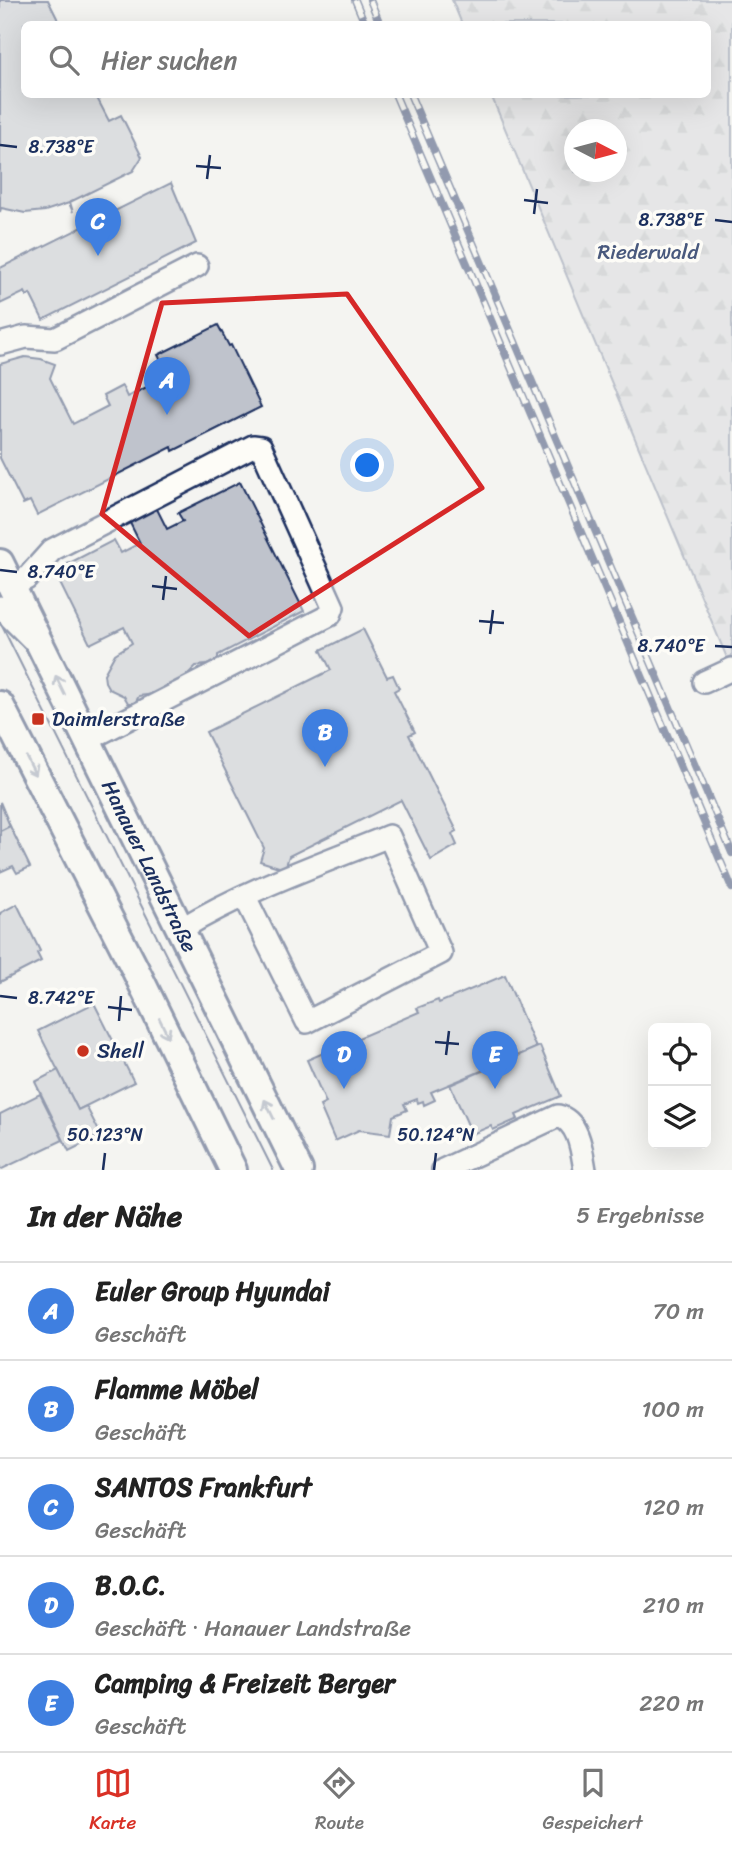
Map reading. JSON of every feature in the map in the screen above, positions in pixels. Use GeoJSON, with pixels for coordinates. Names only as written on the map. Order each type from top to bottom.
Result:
{"type":"FeatureCollection","features":[{"type":"Feature","properties":{"kind":"main road","name":"Hanauer Landstraße"},"geometry":{"type":"LineString","coordinates":[[4,585],[47,657],[299,1170]]}},
{"type":"Feature","properties":{"kind":"main road"},"geometry":{"type":"LineString","coordinates":[[0,705],[122,943],[230,1169]]}},
{"type":"Feature","properties":{"kind":"lane"},"geometry":{"type":"LineString","coordinates":[[0,344],[26,337],[55,339],[197,266]]}},
{"type":"Feature","properties":{"kind":"lane"},"geometry":{"type":"LineString","coordinates":[[4,585],[26,579],[52,550],[253,446],[261,447],[333,607],[330,615],[87,740]]}},
{"type":"Feature","properties":{"kind":"lane"},"geometry":{"type":"LineString","coordinates":[[704,682],[732,669]]}},
{"type":"Feature","properties":{"kind":"lane"},"geometry":{"type":"LineString","coordinates":[[181,929],[245,897],[389,835],[441,953],[307,1022],[245,897]]}},
{"type":"Feature","properties":{"kind":"lane"},"geometry":{"type":"LineString","coordinates":[[443,1170],[558,1116],[569,1121],[573,1127],[585,1170]]}},
{"type":"Feature","properties":{"kind":"highlighted area"},"geometry":{"type":"Polygon","coordinates":[[[347,294],[482,488],[249,636],[102,514],[162,303],[347,294]]]}},
{"type":"Feature","properties":{"kind":"green space","name":"Riederwald"},"geometry":{"type":"Polygon","coordinates":[[[452,0],[732,0],[732,656],[727,658],[492,98],[711,98],[711,21],[461,21],[452,0]]]}},
{"type":"Feature","properties":{"kind":"building"},"geometry":{"type":"Polygon","coordinates":[[[0,0],[48,0],[58,21],[21,21],[21,98],[97,98],[109,121],[121,115],[142,157],[133,171],[70,202],[73,212],[69,203],[45,211],[25,213],[1,208],[0,212],[0,0]]]}},
{"type":"Feature","properties":{"kind":"building"},"geometry":{"type":"Polygon","coordinates":[[[171,183],[196,243],[43,320],[30,294],[27,296],[25,292],[0,304],[0,268],[171,183]]]}},
{"type":"Feature","properties":{"kind":"building"},"geometry":{"type":"Polygon","coordinates":[[[218,325],[229,346],[231,345],[261,407],[173,451],[172,447],[37,515],[30,501],[23,504],[0,458],[0,364],[25,357],[55,364],[50,378],[73,424],[108,406],[103,396],[122,386],[127,397],[169,376],[158,355],[218,325]]]}},
{"type":"Feature","properties":{"kind":"building"},"geometry":{"type":"Polygon","coordinates":[[[240,482],[304,611],[218,655],[218,664],[196,666],[177,685],[155,694],[139,696],[135,703],[128,703],[124,696],[109,689],[104,674],[115,654],[132,643],[124,627],[90,644],[54,571],[114,540],[121,553],[140,543],[127,517],[154,503],[167,529],[183,521],[178,513],[240,482]]]}},
{"type":"Feature","properties":{"kind":"building"},"geometry":{"type":"Polygon","coordinates":[[[363,629],[387,677],[393,675],[399,688],[394,691],[415,732],[409,735],[457,831],[452,834],[457,845],[431,860],[401,800],[289,856],[285,869],[260,861],[264,848],[206,732],[331,670],[321,650],[363,629]]]}},
{"type":"Feature","properties":{"kind":"building"},"geometry":{"type":"Polygon","coordinates":[[[0,802],[10,826],[0,831],[0,802]]]}},
{"type":"Feature","properties":{"kind":"building"},"geometry":{"type":"Polygon","coordinates":[[[10,826],[30,867],[17,873],[13,866],[0,872],[0,831],[10,826]]]}},
{"type":"Feature","properties":{"kind":"building"},"geometry":{"type":"Polygon","coordinates":[[[17,904],[40,951],[37,953],[41,961],[0,982],[0,913],[17,904]]]}},
{"type":"Feature","properties":{"kind":"building"},"geometry":{"type":"Polygon","coordinates":[[[505,975],[536,1048],[431,1092],[435,1100],[424,1105],[423,1101],[418,1103],[417,1099],[404,1104],[407,1110],[393,1116],[390,1134],[359,1130],[335,1141],[320,1106],[326,1103],[307,1060],[419,1012],[417,1008],[438,1000],[439,1003],[505,975]]]}},
{"type":"Feature","properties":{"kind":"building","name":"Shell"},"geometry":{"type":"Polygon","coordinates":[[[94,1003],[134,1082],[78,1110],[38,1031],[94,1003]]]}},
{"type":"Feature","properties":{"kind":"building"},"geometry":{"type":"Polygon","coordinates":[[[540,1046],[561,1096],[516,1115],[518,1119],[493,1130],[491,1126],[472,1134],[450,1085],[540,1046]]]}},
{"type":"Feature","properties":{"kind":"building"},"geometry":{"type":"Polygon","coordinates":[[[58,1070],[78,1110],[86,1106],[101,1135],[69,1151],[35,1082],[58,1070]]]}},
{"type":"Feature","properties":{"kind":"building"},"geometry":{"type":"Polygon","coordinates":[[[40,1094],[63,1140],[0,1170],[0,1114],[40,1094]]]}},
{"type":"Feature","properties":{"kind":"tram line"},"geometry":{"type":"LineString","coordinates":[[0,622],[273,1170]]}},
{"type":"Feature","properties":{"kind":"railway"},"geometry":{"type":"LineString","coordinates":[[355,0],[364,21]]}},
{"type":"Feature","properties":{"kind":"railway"},"geometry":{"type":"LineString","coordinates":[[370,0],[379,21]]}},
{"type":"Feature","properties":{"kind":"railway"},"geometry":{"type":"LineString","coordinates":[[397,98],[732,888]]}},
{"type":"Feature","properties":{"kind":"railway"},"geometry":{"type":"LineString","coordinates":[[412,98],[732,853]]}},
{"type":"Feature","properties":{"kind":"place","name":"SANTOS Frankfurt"},"geometry":{"type":"Point","coordinates":[98,256]}},
{"type":"Feature","properties":{"kind":"place","name":"Euler Group Hyundai"},"geometry":{"type":"Point","coordinates":[167,415]}},
{"type":"Feature","properties":{"kind":"place","name":"Daimlerstraße"},"geometry":{"type":"Point","coordinates":[38,719]}},
{"type":"Feature","properties":{"kind":"place","name":"Flamme Möbel"},"geometry":{"type":"Point","coordinates":[325,767]}},
{"type":"Feature","properties":{"kind":"place","name":"Shell"},"geometry":{"type":"Point","coordinates":[83,1051]}},
{"type":"Feature","properties":{"kind":"place","name":"B.O.C."},"geometry":{"type":"Point","coordinates":[344,1089]}},
{"type":"Feature","properties":{"kind":"place","name":"Camping & Freizeit Berger"},"geometry":{"type":"Point","coordinates":[495,1089]}}]}
